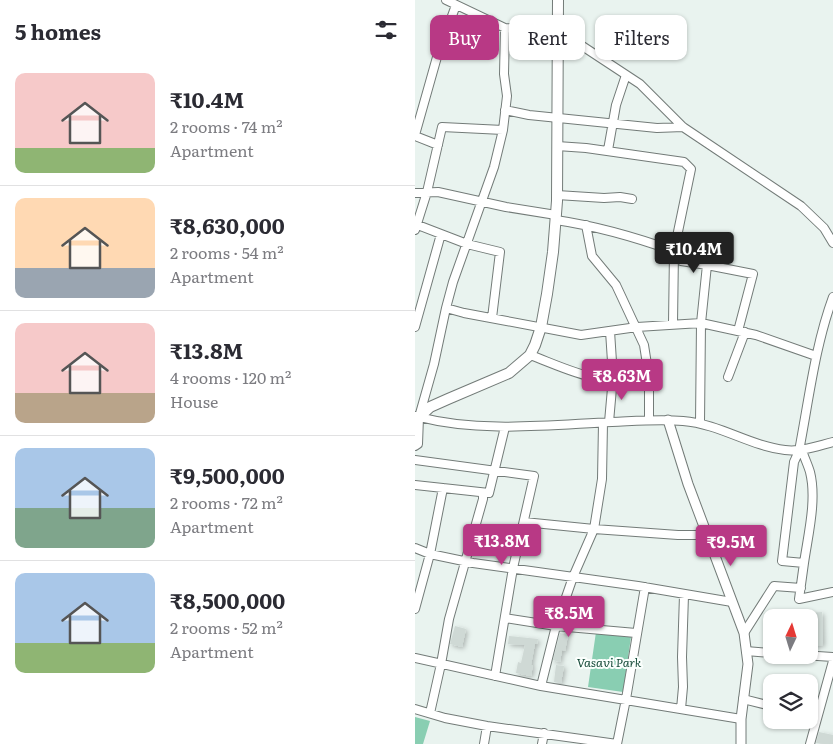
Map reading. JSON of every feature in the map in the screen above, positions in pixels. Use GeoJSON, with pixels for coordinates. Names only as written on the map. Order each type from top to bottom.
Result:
{"type":"FeatureCollection","features":[{"type":"Feature","properties":{"kind":"main road"},"geometry":{"type":"LineString","coordinates":[[558,0],[558,15]]}},
{"type":"Feature","properties":{"kind":"main road"},"geometry":{"type":"LineString","coordinates":[[417,417],[430,407],[509,373],[530,356],[541,327],[553,252],[557,195],[558,60]]}},
{"type":"Feature","properties":{"kind":"street"},"geometry":{"type":"LineString","coordinates":[[446,0],[509,28]]}},
{"type":"Feature","properties":{"kind":"street"},"geometry":{"type":"LineString","coordinates":[[438,145],[415,135],[437,57],[456,5]]}},
{"type":"Feature","properties":{"kind":"street"},"geometry":{"type":"LineString","coordinates":[[415,446],[418,444],[417,417],[434,364],[446,308],[494,167],[503,130],[507,96],[505,28]]}},
{"type":"Feature","properties":{"kind":"street"},"geometry":{"type":"LineString","coordinates":[[585,48],[640,84],[683,127],[801,206],[823,228],[833,243]]}},
{"type":"Feature","properties":{"kind":"street"},"geometry":{"type":"LineString","coordinates":[[608,150],[616,105],[626,75]]}},
{"type":"Feature","properties":{"kind":"street"},"geometry":{"type":"LineString","coordinates":[[505,110],[529,115],[657,128],[683,127]]}},
{"type":"Feature","properties":{"kind":"street"},"geometry":{"type":"LineString","coordinates":[[492,318],[500,252],[467,244],[416,226],[427,192],[443,127],[503,130]]}},
{"type":"Feature","properties":{"kind":"street"},"geometry":{"type":"LineString","coordinates":[[557,146],[608,150],[684,162],[691,169],[674,250],[673,324]]}},
{"type":"Feature","properties":{"kind":"street"},"geometry":{"type":"LineString","coordinates":[[415,193],[427,192],[556,217],[636,237],[674,250],[679,254],[681,261],[753,274],[741,332],[728,378]]}},
{"type":"Feature","properties":{"kind":"street"},"geometry":{"type":"LineString","coordinates":[[557,195],[632,199]]}},
{"type":"Feature","properties":{"kind":"street"},"geometry":{"type":"LineString","coordinates":[[586,225],[592,256],[616,285],[644,345],[649,377],[649,420]]}},
{"type":"Feature","properties":{"kind":"street"},"geometry":{"type":"LineString","coordinates":[[415,327],[441,234]]}},
{"type":"Feature","properties":{"kind":"street"},"geometry":{"type":"LineString","coordinates":[[700,423],[701,323],[707,265]]}},
{"type":"Feature","properties":{"kind":"street"},"geometry":{"type":"LineString","coordinates":[[804,563],[782,561],[794,462],[800,450],[816,356],[825,318],[833,297]]}},
{"type":"Feature","properties":{"kind":"street"},"geometry":{"type":"LineString","coordinates":[[446,308],[581,335],[637,327],[701,323],[741,332],[816,356]]}},
{"type":"Feature","properties":{"kind":"street"},"geometry":{"type":"LineString","coordinates":[[541,686],[556,626],[573,578],[594,529],[602,479],[606,422],[613,377],[609,331]]}},
{"type":"Feature","properties":{"kind":"street"},"geometry":{"type":"LineString","coordinates":[[530,356],[593,377],[627,379],[649,377]]}},
{"type":"Feature","properties":{"kind":"street"},"geometry":{"type":"LineString","coordinates":[[417,417],[440,422],[505,427],[669,420],[700,423],[769,447],[785,450],[800,450],[833,442]]}},
{"type":"Feature","properties":{"kind":"street"},"geometry":{"type":"LineString","coordinates":[[669,420],[688,484],[744,633],[748,664],[741,719],[741,744]]}},
{"type":"Feature","properties":{"kind":"street"},"geometry":{"type":"LineString","coordinates":[[415,485],[489,493],[505,427]]}},
{"type":"Feature","properties":{"kind":"street"},"geometry":{"type":"LineString","coordinates":[[800,450],[810,472],[812,484],[811,507],[799,599],[833,592]]}},
{"type":"Feature","properties":{"kind":"street"},"geometry":{"type":"LineString","coordinates":[[415,460],[534,476],[513,568],[495,676]]}},
{"type":"Feature","properties":{"kind":"street"},"geometry":{"type":"LineString","coordinates":[[415,609],[430,554],[443,488]]}},
{"type":"Feature","properties":{"kind":"street"},"geometry":{"type":"LineString","coordinates":[[430,713],[449,620],[483,499],[483,493]]}},
{"type":"Feature","properties":{"kind":"street"},"geometry":{"type":"LineString","coordinates":[[524,522],[678,535],[707,535]]}},
{"type":"Feature","properties":{"kind":"street"},"geometry":{"type":"LineString","coordinates":[[415,548],[430,554],[466,562],[645,587],[732,602]]}},
{"type":"Feature","properties":{"kind":"street"},"geometry":{"type":"LineString","coordinates":[[744,633],[774,586],[801,588]]}},
{"type":"Feature","properties":{"kind":"street"},"geometry":{"type":"LineString","coordinates":[[415,709],[445,718],[487,726],[617,744],[645,587]]}},
{"type":"Feature","properties":{"kind":"street"},"geometry":{"type":"LineString","coordinates":[[681,709],[684,595]]}},
{"type":"Feature","properties":{"kind":"street"},"geometry":{"type":"LineString","coordinates":[[505,618],[556,626],[636,634]]}},
{"type":"Feature","properties":{"kind":"street"},"geometry":{"type":"LineString","coordinates":[[746,651],[763,652]]}},
{"type":"Feature","properties":{"kind":"street"},"geometry":{"type":"LineString","coordinates":[[818,657],[833,659],[830,688],[818,717]]}},
{"type":"Feature","properties":{"kind":"street"},"geometry":{"type":"LineString","coordinates":[[415,658],[541,686],[741,719]]}},
{"type":"Feature","properties":{"kind":"street"},"geometry":{"type":"LineString","coordinates":[[743,699],[763,704]]}},
{"type":"Feature","properties":{"kind":"street"},"geometry":{"type":"LineString","coordinates":[[484,744],[487,726]]}},
{"type":"Feature","properties":{"kind":"street"},"geometry":{"type":"LineString","coordinates":[[810,744],[814,729]]}},
{"type":"Feature","properties":{"kind":"street"},"geometry":{"type":"LineString","coordinates":[[542,744],[544,733]]}},
{"type":"Feature","properties":{"kind":"green space","name":"Vasavi Park"},"geometry":{"type":"Polygon","coordinates":[[[596,632],[631,637],[623,692],[588,687],[596,632]]]}},
{"type":"Feature","properties":{"kind":"green space"},"geometry":{"type":"Polygon","coordinates":[[[415,717],[430,721],[423,744],[415,744],[415,717]]]}},
{"type":"Feature","properties":{"kind":"building"},"geometry":{"type":"Polygon","coordinates":[[[584,605],[596,608],[591,623],[579,621],[584,605]]]}},
{"type":"Feature","properties":{"kind":"building"},"geometry":{"type":"Polygon","coordinates":[[[818,612],[822,612],[823,645],[818,645],[818,612]]]}},
{"type":"Feature","properties":{"kind":"building"},"geometry":{"type":"Polygon","coordinates":[[[455,626],[466,629],[462,647],[450,644],[455,626]]]}},
{"type":"Feature","properties":{"kind":"building"},"geometry":{"type":"Polygon","coordinates":[[[560,633],[568,635],[565,651],[562,650],[560,662],[553,660],[560,633]]]}},
{"type":"Feature","properties":{"kind":"building"},"geometry":{"type":"Polygon","coordinates":[[[509,636],[538,639],[537,644],[535,644],[531,665],[533,665],[531,676],[516,673],[518,662],[521,663],[525,645],[508,644],[509,636]]]}},
{"type":"Feature","properties":{"kind":"building"},"geometry":{"type":"Polygon","coordinates":[[[556,665],[564,666],[561,683],[554,682],[556,665]]]}},
{"type":"Feature","properties":{"kind":"building"},"geometry":{"type":"Polygon","coordinates":[[[819,732],[833,735],[833,744],[816,743],[819,732]]]}}]}
